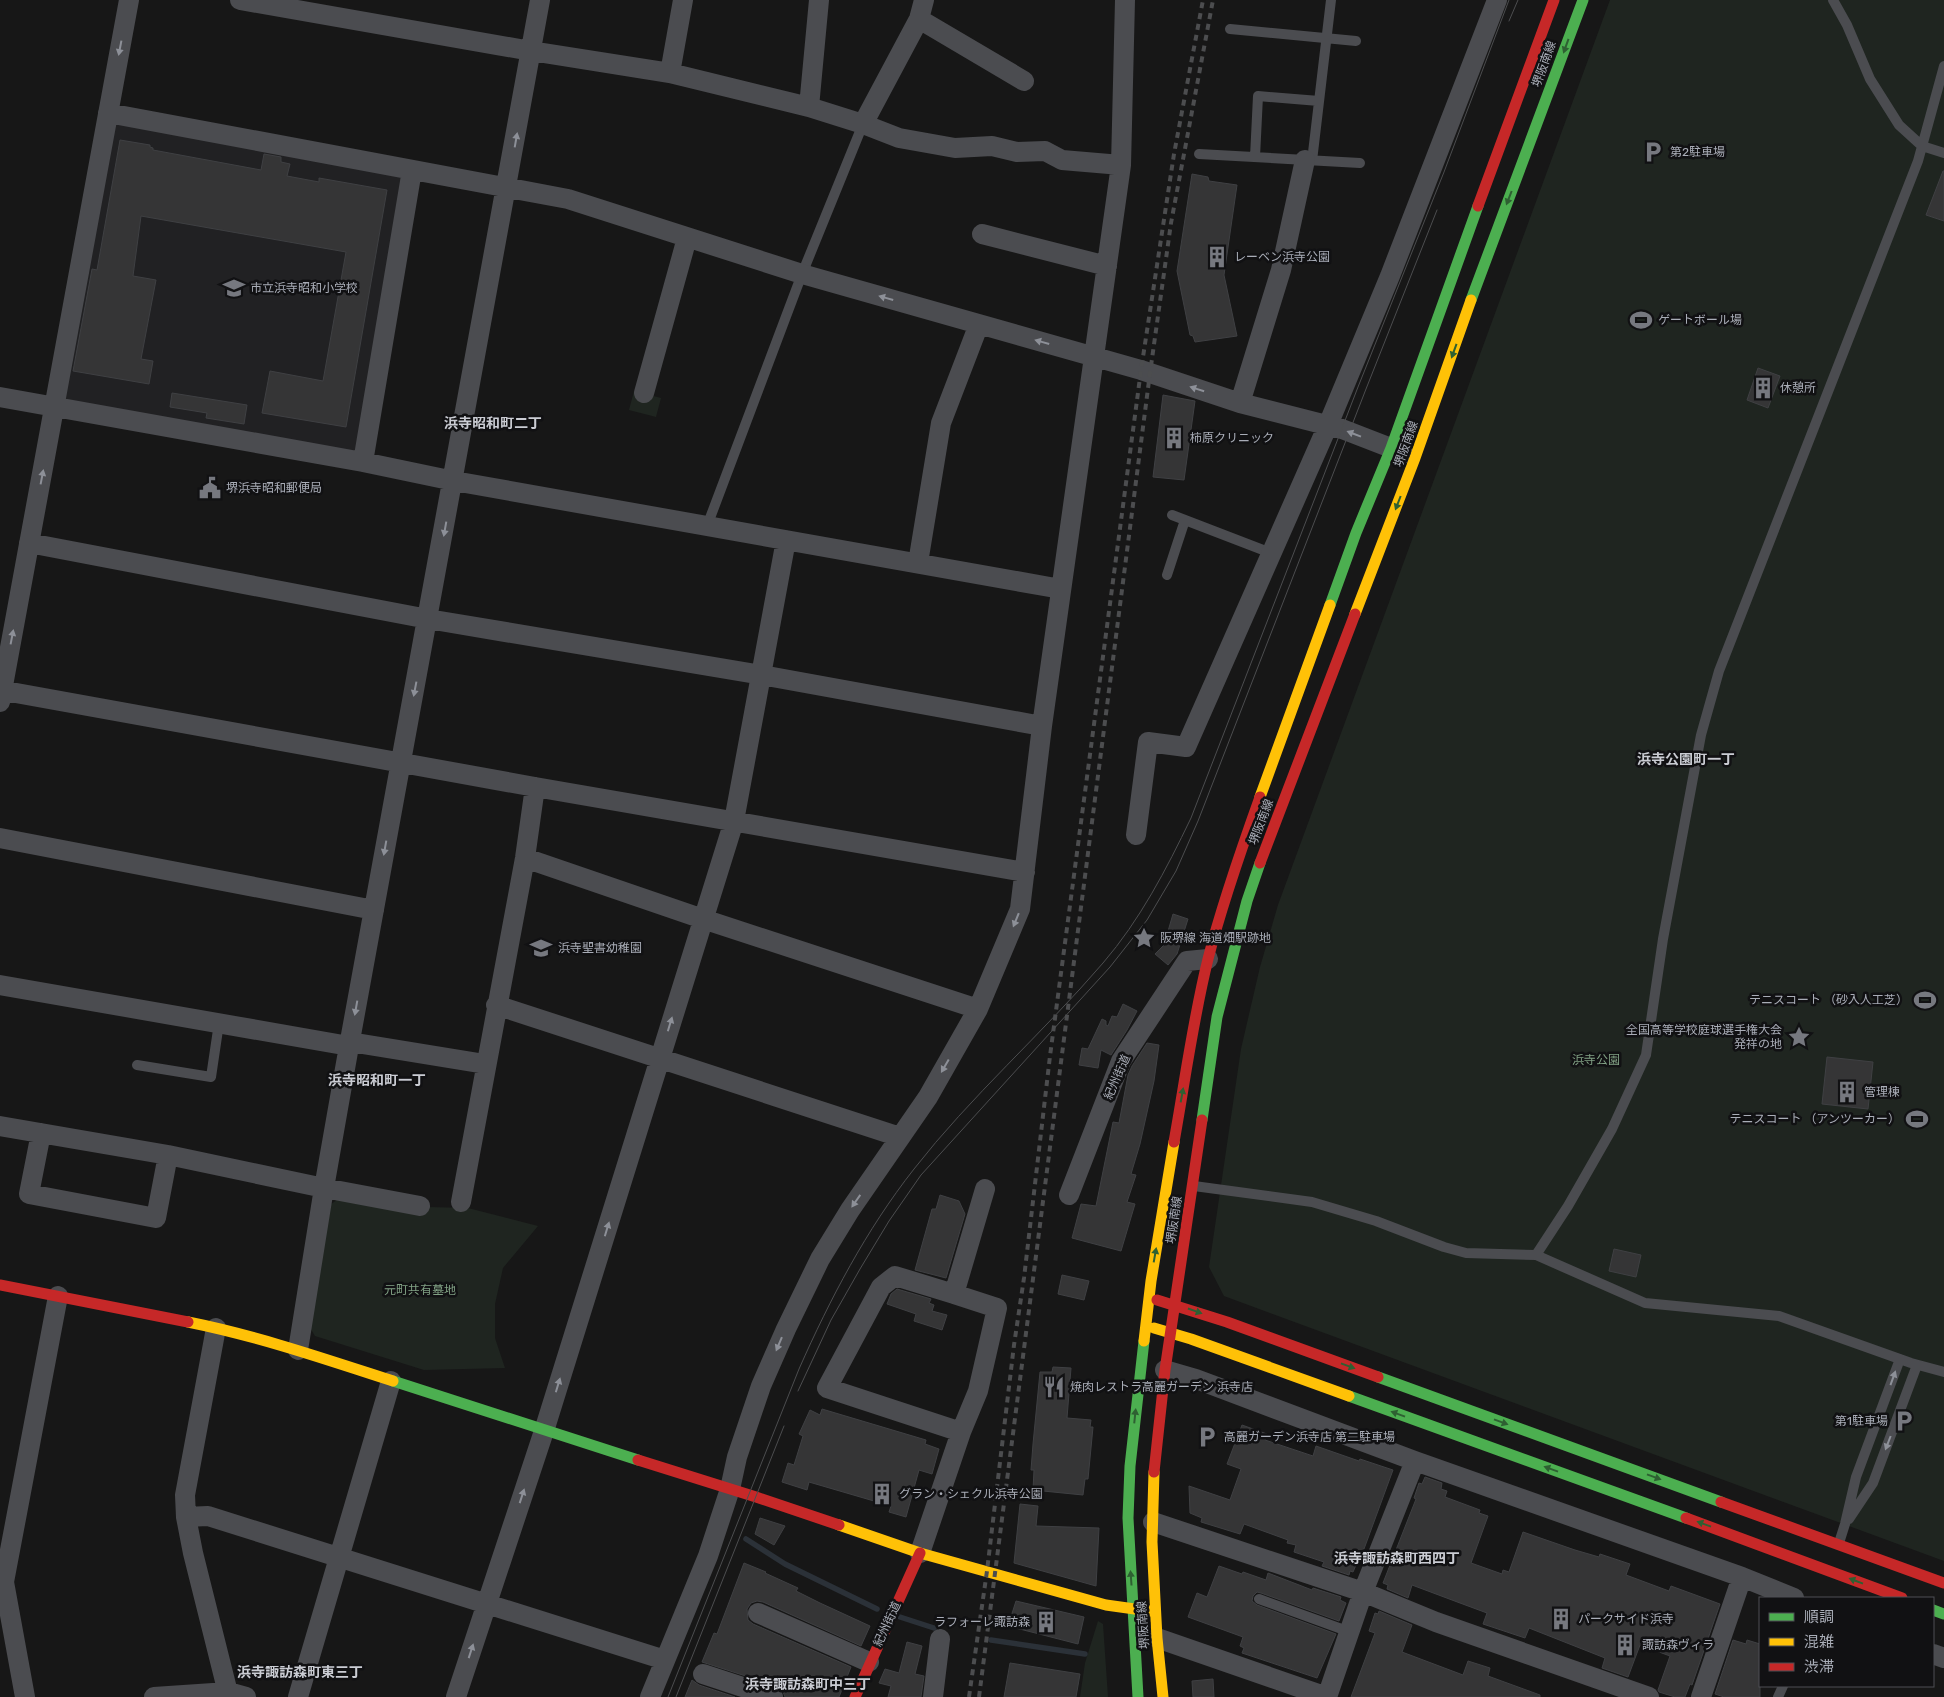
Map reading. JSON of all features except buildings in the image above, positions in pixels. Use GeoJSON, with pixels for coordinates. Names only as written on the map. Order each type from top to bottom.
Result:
{"type":"FeatureCollection","features":[{"type":"Feature","properties":{"kind":"main road","name":"堺阪南線"},"geometry":{"type":"LineString","coordinates":[[1138,1697],[1128,1518],[1130,1466],[1149,1297],[1197,1008],[1208,959],[1238,860],[1356,533],[1391,448],[1554,0]]}},
{"type":"Feature","properties":{"kind":"main road","name":"堺阪南線"},"geometry":{"type":"LineString","coordinates":[[1163,1697],[1157,1638],[1152,1542],[1154,1466],[1165,1370],[1217,1017],[1247,901],[1270,837],[1415,458],[1503,212],[1583,0]]}},
{"type":"Feature","properties":{"kind":"main road"},"geometry":{"type":"LineString","coordinates":[[0,1285],[216,1328],[298,1350],[544,1431],[730,1489],[920,1553],[1106,1605],[1156,1612]]}},
{"type":"Feature","properties":{"kind":"main road"},"geometry":{"type":"LineString","coordinates":[[1149,1297],[1175,1304],[1944,1583]]}},
{"type":"Feature","properties":{"kind":"main road"},"geometry":{"type":"LineString","coordinates":[[1145,1326],[1171,1333],[1744,1539],[1899,1597]]}},
{"type":"Feature","properties":{"kind":"main road","name":"紀州街道"},"geometry":{"type":"LineString","coordinates":[[855,1697],[869,1662],[920,1553]]}},
{"type":"Feature","properties":{"kind":"street"},"geometry":{"type":"LineString","coordinates":[[129,0],[1,694],[401,762],[1025,872]]}},
{"type":"Feature","properties":{"kind":"street"},"geometry":{"type":"LineString","coordinates":[[240,0],[531,52],[670,73],[809,107],[863,124],[899,138],[955,148],[992,146],[1017,152],[1045,151],[1062,160],[1121,165]]}},
{"type":"Feature","properties":{"kind":"street"},"geometry":{"type":"LineString","coordinates":[[298,1350],[349,1044],[454,481],[540,0]]}},
{"type":"Feature","properties":{"kind":"street"},"geometry":{"type":"LineString","coordinates":[[670,73],[683,0]]}},
{"type":"Feature","properties":{"kind":"street"},"geometry":{"type":"LineString","coordinates":[[809,107],[819,0]]}},
{"type":"Feature","properties":{"kind":"street"},"geometry":{"type":"LineString","coordinates":[[863,124],[919,20],[924,0]]}},
{"type":"Feature","properties":{"kind":"street"},"geometry":{"type":"LineString","coordinates":[[650,1697],[708,1556],[730,1489],[737,1457],[761,1386],[786,1329],[820,1259],[850,1210],[928,1097],[978,1009],[1020,910],[1042,726],[1121,165],[1125,0]]}},
{"type":"Feature","properties":{"kind":"street"},"geometry":{"type":"LineString","coordinates":[[1136,835],[1148,742],[1186,747],[1328,425],[1397,258],[1496,0]]}},
{"type":"Feature","properties":{"kind":"street"},"geometry":{"type":"LineString","coordinates":[[919,20],[1024,81]]}},
{"type":"Feature","properties":{"kind":"street"},"geometry":{"type":"LineString","coordinates":[[108,114],[568,200],[802,274],[1094,356],[1240,403],[1328,425],[1415,458]]}},
{"type":"Feature","properties":{"kind":"street"},"geometry":{"type":"LineString","coordinates":[[1240,403],[1281,270],[1309,161]]}},
{"type":"Feature","properties":{"kind":"street"},"geometry":{"type":"LineString","coordinates":[[363,462],[412,170]]}},
{"type":"Feature","properties":{"kind":"street"},"geometry":{"type":"LineString","coordinates":[[982,234],[1107,266]]}},
{"type":"Feature","properties":{"kind":"street"},"geometry":{"type":"LineString","coordinates":[[644,393],[687,238]]}},
{"type":"Feature","properties":{"kind":"street"},"geometry":{"type":"LineString","coordinates":[[918,564],[941,423],[979,324]]}},
{"type":"Feature","properties":{"kind":"street"},"geometry":{"type":"LineString","coordinates":[[0,397],[1061,590]]}},
{"type":"Feature","properties":{"kind":"street"},"geometry":{"type":"LineString","coordinates":[[456,1697],[544,1431],[734,821],[786,540]]}},
{"type":"Feature","properties":{"kind":"street"},"geometry":{"type":"LineString","coordinates":[[29,544],[428,619],[762,675],[1042,726]]}},
{"type":"Feature","properties":{"kind":"street"},"geometry":{"type":"LineString","coordinates":[[461,1202],[536,787]]}},
{"type":"Feature","properties":{"kind":"street"},"geometry":{"type":"LineString","coordinates":[[0,838],[374,910]]}},
{"type":"Feature","properties":{"kind":"street"},"geometry":{"type":"LineString","coordinates":[[524,858],[978,1009]]}},
{"type":"Feature","properties":{"kind":"street","name":"紀州街道"},"geometry":{"type":"LineString","coordinates":[[1069,1194],[1121,1061],[1187,961],[1208,959]]}},
{"type":"Feature","properties":{"kind":"street"},"geometry":{"type":"LineString","coordinates":[[0,985],[219,1023],[486,1064]]}},
{"type":"Feature","properties":{"kind":"street"},"geometry":{"type":"LineString","coordinates":[[496,1005],[900,1137]]}},
{"type":"Feature","properties":{"kind":"street"},"geometry":{"type":"LineString","coordinates":[[0,1126],[168,1154],[324,1188],[420,1206]]}},
{"type":"Feature","properties":{"kind":"street"},"geometry":{"type":"LineString","coordinates":[[41,1133],[29,1194],[156,1218],[168,1154]]}},
{"type":"Feature","properties":{"kind":"street"},"geometry":{"type":"LineString","coordinates":[[954,1294],[984,1189]]}},
{"type":"Feature","properties":{"kind":"street"},"geometry":{"type":"LineString","coordinates":[[920,1553],[961,1432],[978,1391],[997,1308],[895,1276],[881,1287],[827,1388],[961,1432]]}},
{"type":"Feature","properties":{"kind":"street"},"geometry":{"type":"LineString","coordinates":[[25,1697],[2,1581],[58,1296]]}},
{"type":"Feature","properties":{"kind":"street"},"geometry":{"type":"LineString","coordinates":[[154,1697],[234,1695],[186,1517],[184,1495],[216,1328]]}},
{"type":"Feature","properties":{"kind":"street"},"geometry":{"type":"LineString","coordinates":[[1165,1370],[1196,1379],[1415,1461],[1742,1577],[1792,1597]]}},
{"type":"Feature","properties":{"kind":"street"},"geometry":{"type":"LineString","coordinates":[[298,1697],[338,1556],[392,1381]]}},
{"type":"Feature","properties":{"kind":"street"},"geometry":{"type":"LineString","coordinates":[[1157,1638],[1327,1697],[1363,1592],[1415,1461]]}},
{"type":"Feature","properties":{"kind":"street"},"geometry":{"type":"LineString","coordinates":[[186,1517],[208,1516],[665,1660]]}},
{"type":"Feature","properties":{"kind":"street"},"geometry":{"type":"LineString","coordinates":[[1153,1522],[1363,1592],[1610,1690],[1649,1697]]}},
{"type":"Feature","properties":{"kind":"street"},"geometry":{"type":"LineString","coordinates":[[1701,1697],[1742,1577]]}},
{"type":"Feature","properties":{"kind":"street"},"geometry":{"type":"LineString","coordinates":[[758,1613],[869,1662]]}},
{"type":"Feature","properties":{"kind":"street"},"geometry":{"type":"LineString","coordinates":[[932,1697],[940,1639]]}},
{"type":"Feature","properties":{"kind":"street"},"geometry":{"type":"LineString","coordinates":[[704,1674],[773,1697]]}},
{"type":"Feature","properties":{"kind":"lane"},"geometry":{"type":"LineString","coordinates":[[1309,161],[1319,101],[1330,0]]}},
{"type":"Feature","properties":{"kind":"lane"},"geometry":{"type":"LineString","coordinates":[[1833,0],[1847,24],[1870,79],[1899,125],[1922,146],[1944,153]]}},
{"type":"Feature","properties":{"kind":"lane"},"geometry":{"type":"LineString","coordinates":[[1230,29],[1356,41]]}},
{"type":"Feature","properties":{"kind":"lane"},"geometry":{"type":"LineString","coordinates":[[1536,1255],[1568,1206],[1612,1129],[1646,1056],[1663,938],[1701,735],[1719,671],[1918,160],[1944,66]]}},
{"type":"Feature","properties":{"kind":"lane"},"geometry":{"type":"LineString","coordinates":[[1255,157],[1258,96],[1319,101]]}},
{"type":"Feature","properties":{"kind":"lane"},"geometry":{"type":"LineString","coordinates":[[707,526],[802,274],[863,124]]}},
{"type":"Feature","properties":{"kind":"lane"},"geometry":{"type":"LineString","coordinates":[[1199,154],[1360,163]]}},
{"type":"Feature","properties":{"kind":"lane"},"geometry":{"type":"LineString","coordinates":[[1172,515],[1271,553]]}},
{"type":"Feature","properties":{"kind":"lane"},"geometry":{"type":"LineString","coordinates":[[1167,576],[1185,520]]}},
{"type":"Feature","properties":{"kind":"lane"},"geometry":{"type":"LineString","coordinates":[[137,1065],[211,1078],[219,1023]]}},
{"type":"Feature","properties":{"kind":"lane"},"geometry":{"type":"LineString","coordinates":[[1193,1186],[1312,1202],[1376,1221],[1444,1247],[1466,1253],[1536,1255],[1645,1303],[1779,1316],[1900,1359],[1944,1372]]}},
{"type":"Feature","properties":{"kind":"lane"},"geometry":{"type":"LineString","coordinates":[[1838,1544],[1845,1524],[1856,1477],[1900,1359]]}},
{"type":"Feature","properties":{"kind":"lane"},"geometry":{"type":"LineString","coordinates":[[1845,1524],[1873,1483],[1918,1365]]}},
{"type":"Feature","properties":{"kind":"lane"},"geometry":{"type":"LineString","coordinates":[[1259,1599],[1350,1632]]}},
{"type":"Feature","properties":{"kind":"shaded area","name":"市立浜寺昭和小学校"},"geometry":{"type":"Polygon","coordinates":[[[108,113],[412,170],[363,462],[55,406],[108,113]]]}},
{"type":"Feature","properties":{"kind":"green space","name":"浜寺公園"},"geometry":{"type":"Polygon","coordinates":[[[1610,0],[1944,0],[1944,1561],[1224,1296],[1209,1267],[1241,1049],[1260,967],[1278,905],[1610,0]]]}},
{"type":"Feature","properties":{"kind":"green space"},"geometry":{"type":"Polygon","coordinates":[[[634,391],[661,398],[656,417],[629,410],[634,391]]]}},
{"type":"Feature","properties":{"kind":"green space","name":"元町共有墓地"},"geometry":{"type":"Polygon","coordinates":[[[338,1199],[427,1207],[468,1208],[538,1226],[503,1268],[495,1304],[495,1338],[505,1368],[424,1370],[315,1336],[309,1326],[330,1205],[338,1199]]]}},
{"type":"Feature","properties":{"kind":"green space"},"geometry":{"type":"Polygon","coordinates":[[[1098,1621],[1103,1624],[1108,1697],[1080,1697],[1085,1663],[1098,1621]]]}},
{"type":"Feature","properties":{"kind":"waterway"},"geometry":{"type":"LineString","coordinates":[[746,1539],[785,1564],[877,1609]]}},
{"type":"Feature","properties":{"kind":"waterway"},"geometry":{"type":"LineString","coordinates":[[900,1617],[934,1628]]}},
{"type":"Feature","properties":{"kind":"waterway"},"geometry":{"type":"LineString","coordinates":[[991,1640],[1085,1654]]}},
{"type":"Feature","properties":{"kind":"tram line"},"geometry":{"type":"LineString","coordinates":[[668,1697],[799,1369],[823,1317],[850,1266],[880,1216],[936,1142],[1056,1015],[1116,947],[1152,894],[1182,837],[1444,172],[1509,0]]}},
{"type":"Feature","properties":{"kind":"tram line"},"geometry":{"type":"LineString","coordinates":[[1509,21],[1518,0]]}},
{"type":"Feature","properties":{"kind":"tram line"},"geometry":{"type":"LineString","coordinates":[[798,1391],[831,1320],[860,1269],[889,1221],[921,1175],[1110,967],[1147,920],[1176,871],[1198,821],[1437,210]]}},
{"type":"Feature","properties":{"kind":"tram line"},"geometry":{"type":"LineString","coordinates":[[676,1697],[784,1426]]}},
{"type":"Feature","properties":{"kind":"railway"},"geometry":{"type":"LineString","coordinates":[[969,1697],[987,1571],[1050,1056],[1141,370],[1174,154],[1203,0]]}},
{"type":"Feature","properties":{"kind":"railway"},"geometry":{"type":"LineString","coordinates":[[979,1697],[1150,373],[1171,223],[1213,0]]}},
{"type":"Feature","properties":{"kind":"traffic: fast"},"geometry":{"type":"LineString","coordinates":[[1471,300],[1583,0]]}},
{"type":"Feature","properties":{"kind":"traffic: fast"},"geometry":{"type":"LineString","coordinates":[[1330,605],[1356,533],[1391,448],[1478,206]]}},
{"type":"Feature","properties":{"kind":"traffic: fast"},"geometry":{"type":"LineString","coordinates":[[1202,1120],[1217,1017],[1247,901],[1260,863]]}},
{"type":"Feature","properties":{"kind":"traffic: fast"},"geometry":{"type":"LineString","coordinates":[[1138,1697],[1128,1518],[1130,1466],[1144,1341]]}},
{"type":"Feature","properties":{"kind":"traffic: fast"},"geometry":{"type":"LineString","coordinates":[[1378,1377],[1721,1502]]}},
{"type":"Feature","properties":{"kind":"traffic: fast"},"geometry":{"type":"LineString","coordinates":[[393,1381],[638,1460]]}},
{"type":"Feature","properties":{"kind":"traffic: fast"},"geometry":{"type":"LineString","coordinates":[[1349,1396],[1686,1518]]}},
{"type":"Feature","properties":{"kind":"traffic: fast"},"geometry":{"type":"LineString","coordinates":[[1934,1610],[1944,1614]]}},
{"type":"Feature","properties":{"kind":"traffic: slow"},"geometry":{"type":"LineString","coordinates":[[1355,614],[1415,458],[1471,300]]}},
{"type":"Feature","properties":{"kind":"traffic: slow"},"geometry":{"type":"LineString","coordinates":[[1260,797],[1330,605]]}},
{"type":"Feature","properties":{"kind":"traffic: slow"},"geometry":{"type":"LineString","coordinates":[[1144,1341],[1151,1281],[1174,1142]]}},
{"type":"Feature","properties":{"kind":"traffic: slow"},"geometry":{"type":"LineString","coordinates":[[188,1322],[266,1341],[393,1381]]}},
{"type":"Feature","properties":{"kind":"traffic: slow"},"geometry":{"type":"LineString","coordinates":[[1154,1328],[1191,1339],[1349,1396]]}},
{"type":"Feature","properties":{"kind":"traffic: slow"},"geometry":{"type":"LineString","coordinates":[[1154,1472],[1152,1542],[1157,1638],[1163,1697]]}},
{"type":"Feature","properties":{"kind":"traffic: slow"},"geometry":{"type":"LineString","coordinates":[[839,1525],[920,1553],[1106,1605],[1149,1611]]}},
{"type":"Feature","properties":{"kind":"traffic: jam"},"geometry":{"type":"LineString","coordinates":[[1478,206],[1554,0]]}},
{"type":"Feature","properties":{"kind":"traffic: jam"},"geometry":{"type":"LineString","coordinates":[[1260,863],[1355,614]]}},
{"type":"Feature","properties":{"kind":"traffic: jam"},"geometry":{"type":"LineString","coordinates":[[1174,1142],[1194,1027],[1213,938],[1260,797]]}},
{"type":"Feature","properties":{"kind":"traffic: jam"},"geometry":{"type":"LineString","coordinates":[[1154,1472],[1165,1370],[1202,1120]]}},
{"type":"Feature","properties":{"kind":"traffic: jam"},"geometry":{"type":"LineString","coordinates":[[0,1285],[188,1322]]}},
{"type":"Feature","properties":{"kind":"traffic: jam"},"geometry":{"type":"LineString","coordinates":[[1157,1300],[1227,1322],[1378,1377]]}},
{"type":"Feature","properties":{"kind":"traffic: jam"},"geometry":{"type":"LineString","coordinates":[[638,1460],[839,1525]]}},
{"type":"Feature","properties":{"kind":"traffic: jam"},"geometry":{"type":"LineString","coordinates":[[1721,1502],[1944,1583]]}},
{"type":"Feature","properties":{"kind":"traffic: jam"},"geometry":{"type":"LineString","coordinates":[[1686,1518],[1899,1597]]}},
{"type":"Feature","properties":{"kind":"traffic: jam"},"geometry":{"type":"LineString","coordinates":[[855,1697],[920,1553]]}},
{"type":"Feature","properties":{"kind":"place","name":"第2駐車場"},"geometry":{"type":"Point","coordinates":[1653,152]}},
{"type":"Feature","properties":{"kind":"place","name":"レーベン浜寺公園"},"geometry":{"type":"Point","coordinates":[1217,257]}},
{"type":"Feature","properties":{"kind":"place","name":"市立浜寺昭和小学校"},"geometry":{"type":"Point","coordinates":[234,288]}},
{"type":"Feature","properties":{"kind":"place","name":"ゲートボール場"},"geometry":{"type":"Point","coordinates":[1641,320]}},
{"type":"Feature","properties":{"kind":"place","name":"休憩所"},"geometry":{"type":"Point","coordinates":[1763,388]}},
{"type":"Feature","properties":{"kind":"place","name":"柿原クリニック"},"geometry":{"type":"Point","coordinates":[1174,438]}},
{"type":"Feature","properties":{"kind":"place","name":"堺浜寺昭和郵便局"},"geometry":{"type":"Point","coordinates":[210,488]}},
{"type":"Feature","properties":{"kind":"place","name":"阪堺線 海道畑駅跡地"},"geometry":{"type":"Point","coordinates":[1144,938]}},
{"type":"Feature","properties":{"kind":"place","name":"浜寺聖書幼稚園"},"geometry":{"type":"Point","coordinates":[541,948]}},
{"type":"Feature","properties":{"kind":"place","name":"テニスコート （砂入人工芝）"},"geometry":{"type":"Point","coordinates":[1925,1000]}},
{"type":"Feature","properties":{"kind":"place","name":"全国高等学校庭球選手権大会 発祥の地"},"geometry":{"type":"Point","coordinates":[1799,1037]}},
{"type":"Feature","properties":{"kind":"place","name":"管理棟"},"geometry":{"type":"Point","coordinates":[1847,1092]}},
{"type":"Feature","properties":{"kind":"place","name":"テニスコート （アンツーカー）"},"geometry":{"type":"Point","coordinates":[1917,1119]}},
{"type":"Feature","properties":{"kind":"place","name":"焼肉レストラ高麗ガーデン 浜寺店"},"geometry":{"type":"Point","coordinates":[1054,1387]}},
{"type":"Feature","properties":{"kind":"place","name":"第1駐車場"},"geometry":{"type":"Point","coordinates":[1904,1421]}},
{"type":"Feature","properties":{"kind":"place","name":"高麗ガーデン浜寺店 第二駐車場"},"geometry":{"type":"Point","coordinates":[1207,1437]}},
{"type":"Feature","properties":{"kind":"place","name":"グラン・シェクル浜寺公園"},"geometry":{"type":"Point","coordinates":[882,1494]}},
{"type":"Feature","properties":{"kind":"place","name":"パークサイド浜寺"},"geometry":{"type":"Point","coordinates":[1561,1619]}},
{"type":"Feature","properties":{"kind":"place","name":"ラフォーレ諏訪森"},"geometry":{"type":"Point","coordinates":[1046,1622]}},
{"type":"Feature","properties":{"kind":"place","name":"諏訪森ヴィラ"},"geometry":{"type":"Point","coordinates":[1625,1645]}},
{"type":"Feature","properties":{"kind":"district","name":"浜寺昭和町二丁"},"geometry":{"type":"Point","coordinates":[493,423]}},
{"type":"Feature","properties":{"kind":"district","name":"浜寺公園町一丁"},"geometry":{"type":"Point","coordinates":[1686,759]}},
{"type":"Feature","properties":{"kind":"district","name":"浜寺昭和町一丁"},"geometry":{"type":"Point","coordinates":[377,1080]}},
{"type":"Feature","properties":{"kind":"district","name":"浜寺諏訪森町西四丁"},"geometry":{"type":"Point","coordinates":[1397,1558]}},
{"type":"Feature","properties":{"kind":"district","name":"浜寺諏訪森町東三丁"},"geometry":{"type":"Point","coordinates":[300,1672]}},
{"type":"Feature","properties":{"kind":"district","name":"浜寺諏訪森町中三丁"},"geometry":{"type":"Point","coordinates":[808,1684]}}]}
